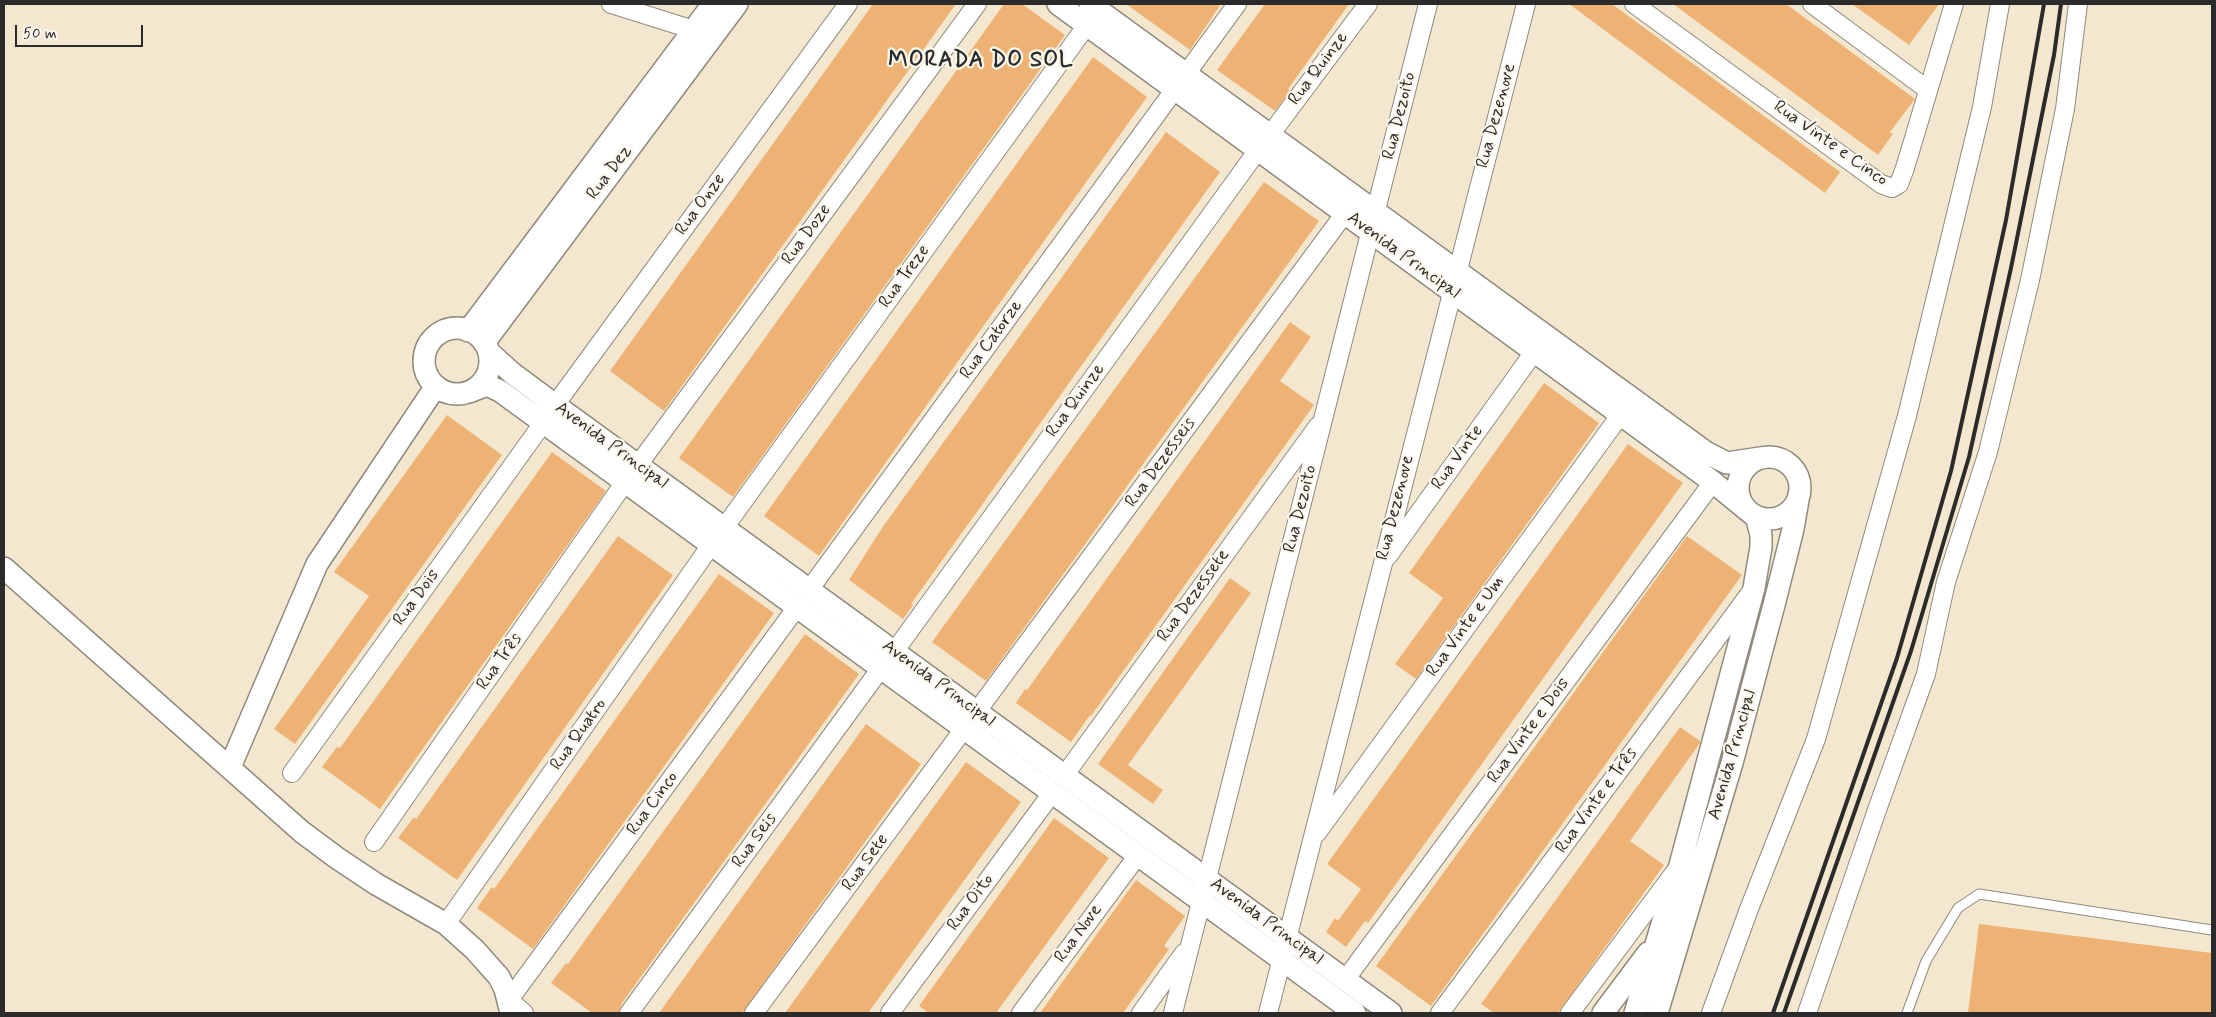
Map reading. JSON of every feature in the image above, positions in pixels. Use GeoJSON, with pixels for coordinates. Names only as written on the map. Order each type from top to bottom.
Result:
{"type":"FeatureCollection","features":[{"type":"Feature","properties":{"kind":"street"},"geometry":{"type":"LineString","coordinates":[[611,4],[694,30]]}},
{"type":"Feature","properties":{"kind":"street"},"geometry":{"type":"LineString","coordinates":[[480,342],[713,4]]}},
{"type":"Feature","properties":{"kind":"street","name":"Rua Dez"},"geometry":{"type":"LineString","coordinates":[[480,342],[737,4]]}},
{"type":"Feature","properties":{"kind":"street","name":"Rua Onze"},"geometry":{"type":"LineString","coordinates":[[549,414],[848,4]]}},
{"type":"Feature","properties":{"kind":"street","name":"Rua Doze"},"geometry":{"type":"LineString","coordinates":[[632,474],[977,4]]}},
{"type":"Feature","properties":{"kind":"street","name":"Avenida Principal"},"geometry":{"type":"LineString","coordinates":[[1058,4],[1095,11],[1180,81],[1264,142],[1375,211],[1708,453],[1727,463],[1769,457],[1786,462],[1797,476],[1799,494],[1793,529],[1775,601],[1735,754],[1657,1013]]}},
{"type":"Feature","properties":{"kind":"street","name":"Rua Catorze"},"geometry":{"type":"LineString","coordinates":[[803,599],[1237,4]]}},
{"type":"Feature","properties":{"kind":"street","name":"Rua Quinze"},"geometry":{"type":"LineString","coordinates":[[887,660],[1264,142],[1368,4]]}},
{"type":"Feature","properties":{"kind":"street","name":"Rua Dezoito"},"geometry":{"type":"LineString","coordinates":[[1173,1013],[1428,4]]}},
{"type":"Feature","properties":{"kind":"street","name":"Rua Dezenove"},"geometry":{"type":"LineString","coordinates":[[1268,1013],[1526,4]]}},
{"type":"Feature","properties":{"kind":"street","name":"Rua Vinte e Cinco"},"geometry":{"type":"LineString","coordinates":[[1634,4],[1881,184],[1892,188],[1897,186],[1901,180],[1954,4]]}},
{"type":"Feature","properties":{"kind":"street"},"geometry":{"type":"LineString","coordinates":[[1812,4],[1928,90]]}},
{"type":"Feature","properties":{"kind":"street"},"geometry":{"type":"LineString","coordinates":[[1711,1013],[1819,729],[1908,416],[1982,107],[2000,4]]}},
{"type":"Feature","properties":{"kind":"street"},"geometry":{"type":"LineString","coordinates":[[1807,1013],[1926,674],[1946,582],[1988,452],[2030,280],[2063,118],[2078,4]]}},
{"type":"Feature","properties":{"kind":"street","name":"Rua Treze"},"geometry":{"type":"LineString","coordinates":[[717,536],[1095,11]]}},
{"type":"Feature","properties":{"kind":"street","name":"Avenida Principal"},"geometry":{"type":"LineString","coordinates":[[1264,142],[1345,213],[1621,414],[1751,512]]}},
{"type":"Feature","properties":{"kind":"street","name":"Rua Dezesseis"},"geometry":{"type":"LineString","coordinates":[[971,721],[1345,213]]}},
{"type":"Feature","properties":{"kind":"street"},"geometry":{"type":"LineString","coordinates":[[230,767],[317,564],[436,386],[428,377],[425,355],[429,345],[436,336],[446,331],[457,329],[480,342],[489,371],[484,380],[469,392]]}},
{"type":"Feature","properties":{"kind":"street","name":"Avenida Principal"},"geometry":{"type":"LineString","coordinates":[[480,342],[512,373],[549,414]]}},
{"type":"Feature","properties":{"kind":"street","name":"Rua Vinte"},"geometry":{"type":"LineString","coordinates":[[1382,564],[1534,352]]}},
{"type":"Feature","properties":{"kind":"street","name":"Avenida Principal"},"geometry":{"type":"LineString","coordinates":[[436,386],[451,394],[469,392],[481,386],[492,386],[549,414],[971,721],[1064,776],[1391,1013]]}},
{"type":"Feature","properties":{"kind":"street","name":"Rua Dois"},"geometry":{"type":"LineString","coordinates":[[292,773],[549,414]]}},
{"type":"Feature","properties":{"kind":"street","name":"Rua Vinte e Um"},"geometry":{"type":"LineString","coordinates":[[1312,840],[1621,414]]}},
{"type":"Feature","properties":{"kind":"street","name":"Rua Dezessete"},"geometry":{"type":"LineString","coordinates":[[1064,776],[1324,417]]}},
{"type":"Feature","properties":{"kind":"street","name":"Avenida Principal"},"geometry":{"type":"LineString","coordinates":[[1635,1013],[1680,865],[1754,588],[1761,547],[1761,535],[1751,512],[1741,501],[1738,491],[1738,480],[1743,470],[1750,463],[1760,458]]}},
{"type":"Feature","properties":{"kind":"street","name":"Rua Três"},"geometry":{"type":"LineString","coordinates":[[374,842],[632,474]]}},
{"type":"Feature","properties":{"kind":"street","name":"Rua Vinte e Dois"},"geometry":{"type":"LineString","coordinates":[[1346,980],[1713,482]]}},
{"type":"Feature","properties":{"kind":"street"},"geometry":{"type":"LineString","coordinates":[[1751,512],[1774,518],[1782,515],[1796,503],[1799,494]]}},
{"type":"Feature","properties":{"kind":"street","name":"Rua Quatro"},"geometry":{"type":"LineString","coordinates":[[446,924],[717,536]]}},
{"type":"Feature","properties":{"kind":"street"},"geometry":{"type":"LineString","coordinates":[[4,568],[302,832],[376,884],[446,924],[489,964],[499,977],[515,1009]]}},
{"type":"Feature","properties":{"kind":"street","name":"Rua Vinte e Três"},"geometry":{"type":"LineString","coordinates":[[1440,1013],[1754,588]]}},
{"type":"Feature","properties":{"kind":"street","name":"Rua Cinco"},"geometry":{"type":"LineString","coordinates":[[515,1009],[803,599]]}},
{"type":"Feature","properties":{"kind":"street","name":"Rua Seis"},"geometry":{"type":"LineString","coordinates":[[629,1013],[887,660]]}},
{"type":"Feature","properties":{"kind":"street","name":"Avenida Principal"},"geometry":{"type":"LineString","coordinates":[[971,721],[1052,793],[1355,1013]]}},
{"type":"Feature","properties":{"kind":"street","name":"Rua Sete"},"geometry":{"type":"LineString","coordinates":[[754,1013],[971,721]]}},
{"type":"Feature","properties":{"kind":"street","name":"Rua Oito"},"geometry":{"type":"LineString","coordinates":[[890,1013],[1052,793]]}},
{"type":"Feature","properties":{"kind":"street","name":"Rua Nove"},"geometry":{"type":"LineString","coordinates":[[1021,1013],[1138,855]]}},
{"type":"Feature","properties":{"kind":"street"},"geometry":{"type":"LineString","coordinates":[[1570,1013],[1680,865]]}},
{"type":"Feature","properties":{"kind":"street"},"geometry":{"type":"LineString","coordinates":[[1604,1013],[1659,937]]}},
{"type":"Feature","properties":{"kind":"street"},"geometry":{"type":"LineString","coordinates":[[1141,1013],[1191,944]]}},
{"type":"Feature","properties":{"kind":"lane"},"geometry":{"type":"LineString","coordinates":[[1906,1013],[1926,961],[1958,908],[1979,894],[2212,930]]}},
{"type":"Feature","properties":{"kind":"building"},"geometry":{"type":"Polygon","coordinates":[[[873,4],[956,4],[664,411],[610,371],[873,4]]]}},
{"type":"Feature","properties":{"kind":"building"},"geometry":{"type":"Polygon","coordinates":[[[1004,4],[1022,4],[1065,35],[733,497],[679,458],[1004,4]]]}},
{"type":"Feature","properties":{"kind":"building"},"geometry":{"type":"Polygon","coordinates":[[[1126,4],[1221,4],[1190,50],[1126,4]]]}},
{"type":"Feature","properties":{"kind":"building"},"geometry":{"type":"Polygon","coordinates":[[[1265,4],[1349,4],[1288,89],[1290,91],[1275,111],[1217,70],[1265,4]]]}},
{"type":"Feature","properties":{"kind":"building"},"geometry":{"type":"Polygon","coordinates":[[[1569,4],[1612,4],[1840,172],[1825,193],[1569,4]]]}},
{"type":"Feature","properties":{"kind":"building"},"geometry":{"type":"Polygon","coordinates":[[[1673,4],[1786,4],[1915,99],[1890,132],[1893,134],[1878,155],[1673,4]]]}},
{"type":"Feature","properties":{"kind":"building"},"geometry":{"type":"Polygon","coordinates":[[[1852,4],[1939,4],[1909,45],[1852,4]]]}},
{"type":"Feature","properties":{"kind":"building"},"geometry":{"type":"Polygon","coordinates":[[[1093,57],[1147,97],[819,556],[764,516],[1093,57]]]}},
{"type":"Feature","properties":{"kind":"building"},"geometry":{"type":"Polygon","coordinates":[[[1166,132],[1220,172],[911,604],[913,605],[903,619],[849,580],[882,528],[1166,132]]]}},
{"type":"Feature","properties":{"kind":"building"},"geometry":{"type":"Polygon","coordinates":[[[1264,182],[1319,221],[986,681],[932,642],[1264,182]]]}},
{"type":"Feature","properties":{"kind":"building"},"geometry":{"type":"Polygon","coordinates":[[[1290,322],[1311,337],[1280,381],[1314,405],[1071,742],[1016,703],[1290,322]]]}},
{"type":"Feature","properties":{"kind":"building"},"geometry":{"type":"Polygon","coordinates":[[[1544,383],[1599,423],[1416,679],[1395,664],[1443,598],[1409,573],[1544,383]]]}},
{"type":"Feature","properties":{"kind":"building"},"geometry":{"type":"Polygon","coordinates":[[[447,415],[502,455],[295,744],[274,729],[369,596],[334,572],[447,415]]]}},
{"type":"Feature","properties":{"kind":"building"},"geometry":{"type":"Polygon","coordinates":[[[1628,444],[1683,483],[1368,923],[1365,921],[1346,947],[1326,932],[1335,918],[1338,921],[1361,889],[1327,864],[1628,444]]]}},
{"type":"Feature","properties":{"kind":"building"},"geometry":{"type":"Polygon","coordinates":[[[552,452],[606,491],[380,809],[322,767],[337,747],[340,748],[552,452]]]}},
{"type":"Feature","properties":{"kind":"building"},"geometry":{"type":"Polygon","coordinates":[[[618,536],[673,575],[457,880],[398,838],[414,817],[416,819],[618,536]]]}},
{"type":"Feature","properties":{"kind":"building"},"geometry":{"type":"Polygon","coordinates":[[[1687,536],[1742,575],[1431,1006],[1376,966],[1687,536]]]}},
{"type":"Feature","properties":{"kind":"building"},"geometry":{"type":"Polygon","coordinates":[[[719,574],[774,613],[533,949],[477,908],[492,887],[494,889],[719,574]]]}},
{"type":"Feature","properties":{"kind":"building"},"geometry":{"type":"Polygon","coordinates":[[[1230,578],[1251,593],[1128,765],[1163,790],[1153,804],[1098,764],[1230,578]]]}},
{"type":"Feature","properties":{"kind":"building"},"geometry":{"type":"Polygon","coordinates":[[[805,634],[859,674],[622,1003],[618,1013],[592,1013],[551,983],[566,963],[568,964],[805,634]]]}},
{"type":"Feature","properties":{"kind":"building"},"geometry":{"type":"Polygon","coordinates":[[[866,724],[921,764],[742,1013],[659,1013],[866,724]]]}},
{"type":"Feature","properties":{"kind":"building"},"geometry":{"type":"Polygon","coordinates":[[[1680,727],[1700,741],[1700,743],[1630,841],[1664,865],[1558,1013],[1494,1013],[1481,1004],[1680,727]]]}},
{"type":"Feature","properties":{"kind":"building"},"geometry":{"type":"Polygon","coordinates":[[[966,762],[1021,802],[868,1013],[785,1013],[966,762]]]}},
{"type":"Feature","properties":{"kind":"building"},"geometry":{"type":"Polygon","coordinates":[[[1054,818],[1109,858],[996,1013],[929,1013],[919,1006],[1054,818]]]}},
{"type":"Feature","properties":{"kind":"building"},"geometry":{"type":"Polygon","coordinates":[[[1136,880],[1185,916],[1164,946],[1169,949],[1123,1013],[1040,1013],[1136,880]]]}},
{"type":"Feature","properties":{"kind":"building"},"geometry":{"type":"Polygon","coordinates":[[[1979,924],[2212,953],[2212,1013],[1968,1013],[1979,924]]]}},
{"type":"Feature","properties":{"kind":"railway"},"geometry":{"type":"LineString","coordinates":[[1773,1013],[1897,658],[1951,471],[2006,220],[2044,4]]}},
{"type":"Feature","properties":{"kind":"railway"},"geometry":{"type":"LineString","coordinates":[[1784,1013],[1911,651],[1969,457],[2011,268],[2054,55],[2061,4]]}},
{"type":"Feature","properties":{"kind":"district","name":"MORADA DO SOL"},"geometry":{"type":"Point","coordinates":[981,61]}}]}
